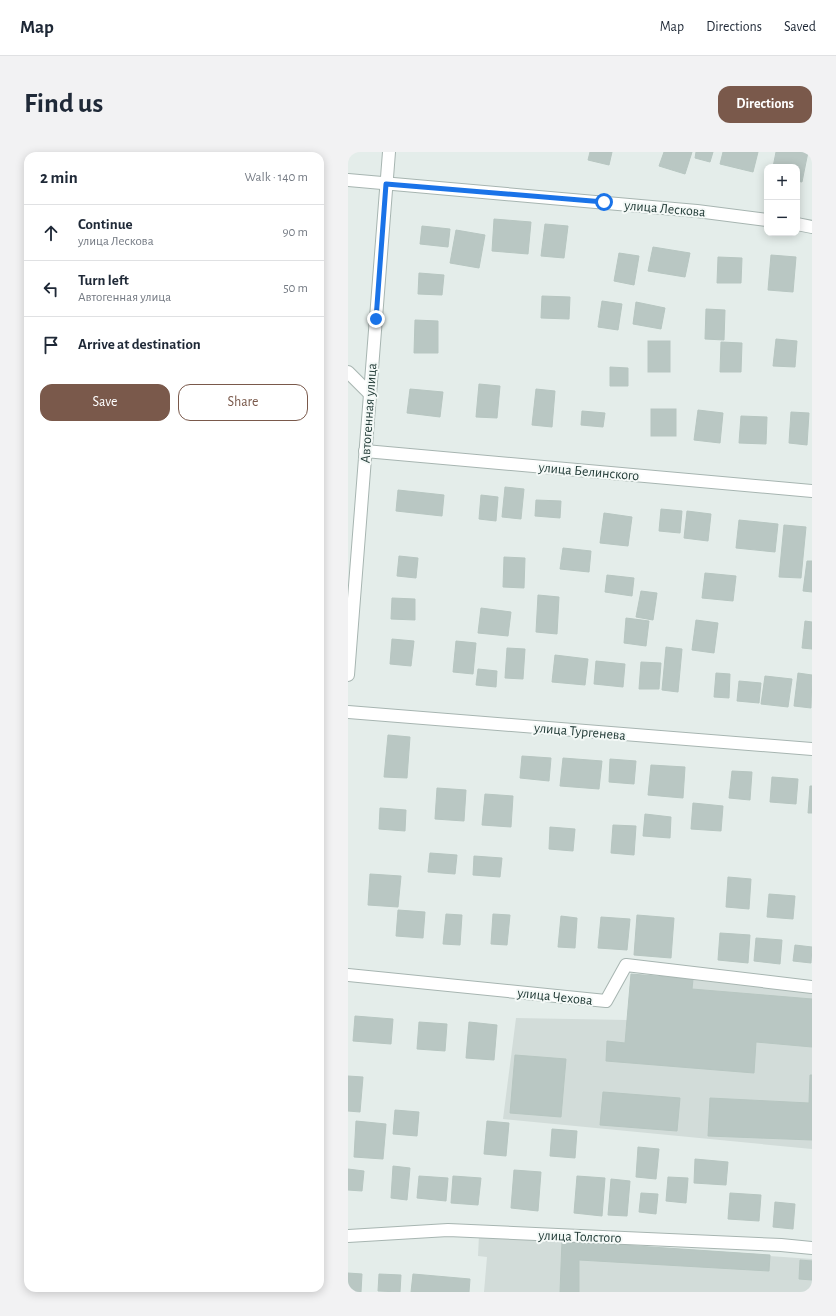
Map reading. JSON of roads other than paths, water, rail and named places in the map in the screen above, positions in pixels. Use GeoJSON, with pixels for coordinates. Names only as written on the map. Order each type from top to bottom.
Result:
{"type":"FeatureCollection","features":[{"type":"Feature","properties":{"kind":"street","name":"Автогенная улица"},"geometry":{"type":"LineString","coordinates":[[348,675],[389,152]]}},
{"type":"Feature","properties":{"kind":"street","name":"улица Лескова"},"geometry":{"type":"LineString","coordinates":[[348,180],[697,211],[764,220]]}},
{"type":"Feature","properties":{"kind":"street"},"geometry":{"type":"LineString","coordinates":[[800,224],[812,226]]}},
{"type":"Feature","properties":{"kind":"street"},"geometry":{"type":"LineString","coordinates":[[348,372],[370,394]]}},
{"type":"Feature","properties":{"kind":"street","name":"улица Белинского"},"geometry":{"type":"LineString","coordinates":[[365,451],[812,491]]}},
{"type":"Feature","properties":{"kind":"street","name":"улица Тургенева"},"geometry":{"type":"LineString","coordinates":[[348,712],[812,749]]}},
{"type":"Feature","properties":{"kind":"street","name":"улица Чехова"},"geometry":{"type":"LineString","coordinates":[[348,975],[606,1001],[626,965],[812,987]]}},
{"type":"Feature","properties":{"kind":"street","name":"улица Толстого"},"geometry":{"type":"LineString","coordinates":[[348,1236],[448,1230],[781,1244],[812,1248]]}}]}
